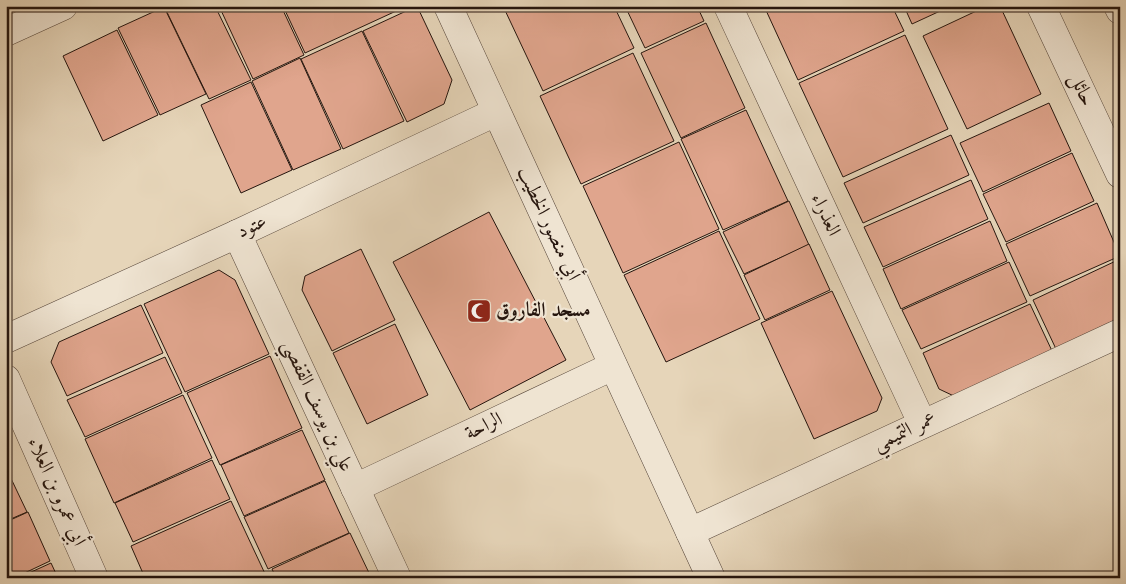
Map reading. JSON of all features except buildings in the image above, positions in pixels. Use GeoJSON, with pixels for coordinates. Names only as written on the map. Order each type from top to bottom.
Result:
{"type":"FeatureCollection","features":[{"type":"Feature","properties":{"kind":"street"},"geometry":{"type":"LineString","coordinates":[[6,32],[64,6]]}},
{"type":"Feature","properties":{"kind":"street","name":"أبي منصور الخطيب"},"geometry":{"type":"LineString","coordinates":[[448,6],[711,578]]}},
{"type":"Feature","properties":{"kind":"street","name":"العذراء"},"geometry":{"type":"LineString","coordinates":[[728,6],[922,423]]}},
{"type":"Feature","properties":{"kind":"street","name":"حائل"},"geometry":{"type":"LineString","coordinates":[[1041,6],[1120,174]]}},
{"type":"Feature","properties":{"kind":"street"},"geometry":{"type":"LineString","coordinates":[[1118,6],[1120,10]]}},
{"type":"Feature","properties":{"kind":"street","name":"عتود"},"geometry":{"type":"LineString","coordinates":[[6,339],[237,234],[496,112]]}},
{"type":"Feature","properties":{"kind":"street","name":"علي بن يوسف القفصي"},"geometry":{"type":"LineString","coordinates":[[237,234],[397,578]]}},
{"type":"Feature","properties":{"kind":"street","name":"عمر التميمي"},"geometry":{"type":"LineString","coordinates":[[690,532],[1120,333]]}},
{"type":"Feature","properties":{"kind":"street","name":"الراحة"},"geometry":{"type":"LineString","coordinates":[[355,488],[614,366]]}},
{"type":"Feature","properties":{"kind":"street","name":"أبي عمرو بن العلاء"},"geometry":{"type":"LineString","coordinates":[[6,379],[94,578]]}},
{"type":"Feature","properties":{"kind":"place","name":"مسجد الفاروق"},"geometry":{"type":"Point","coordinates":[479,311]}}]}
